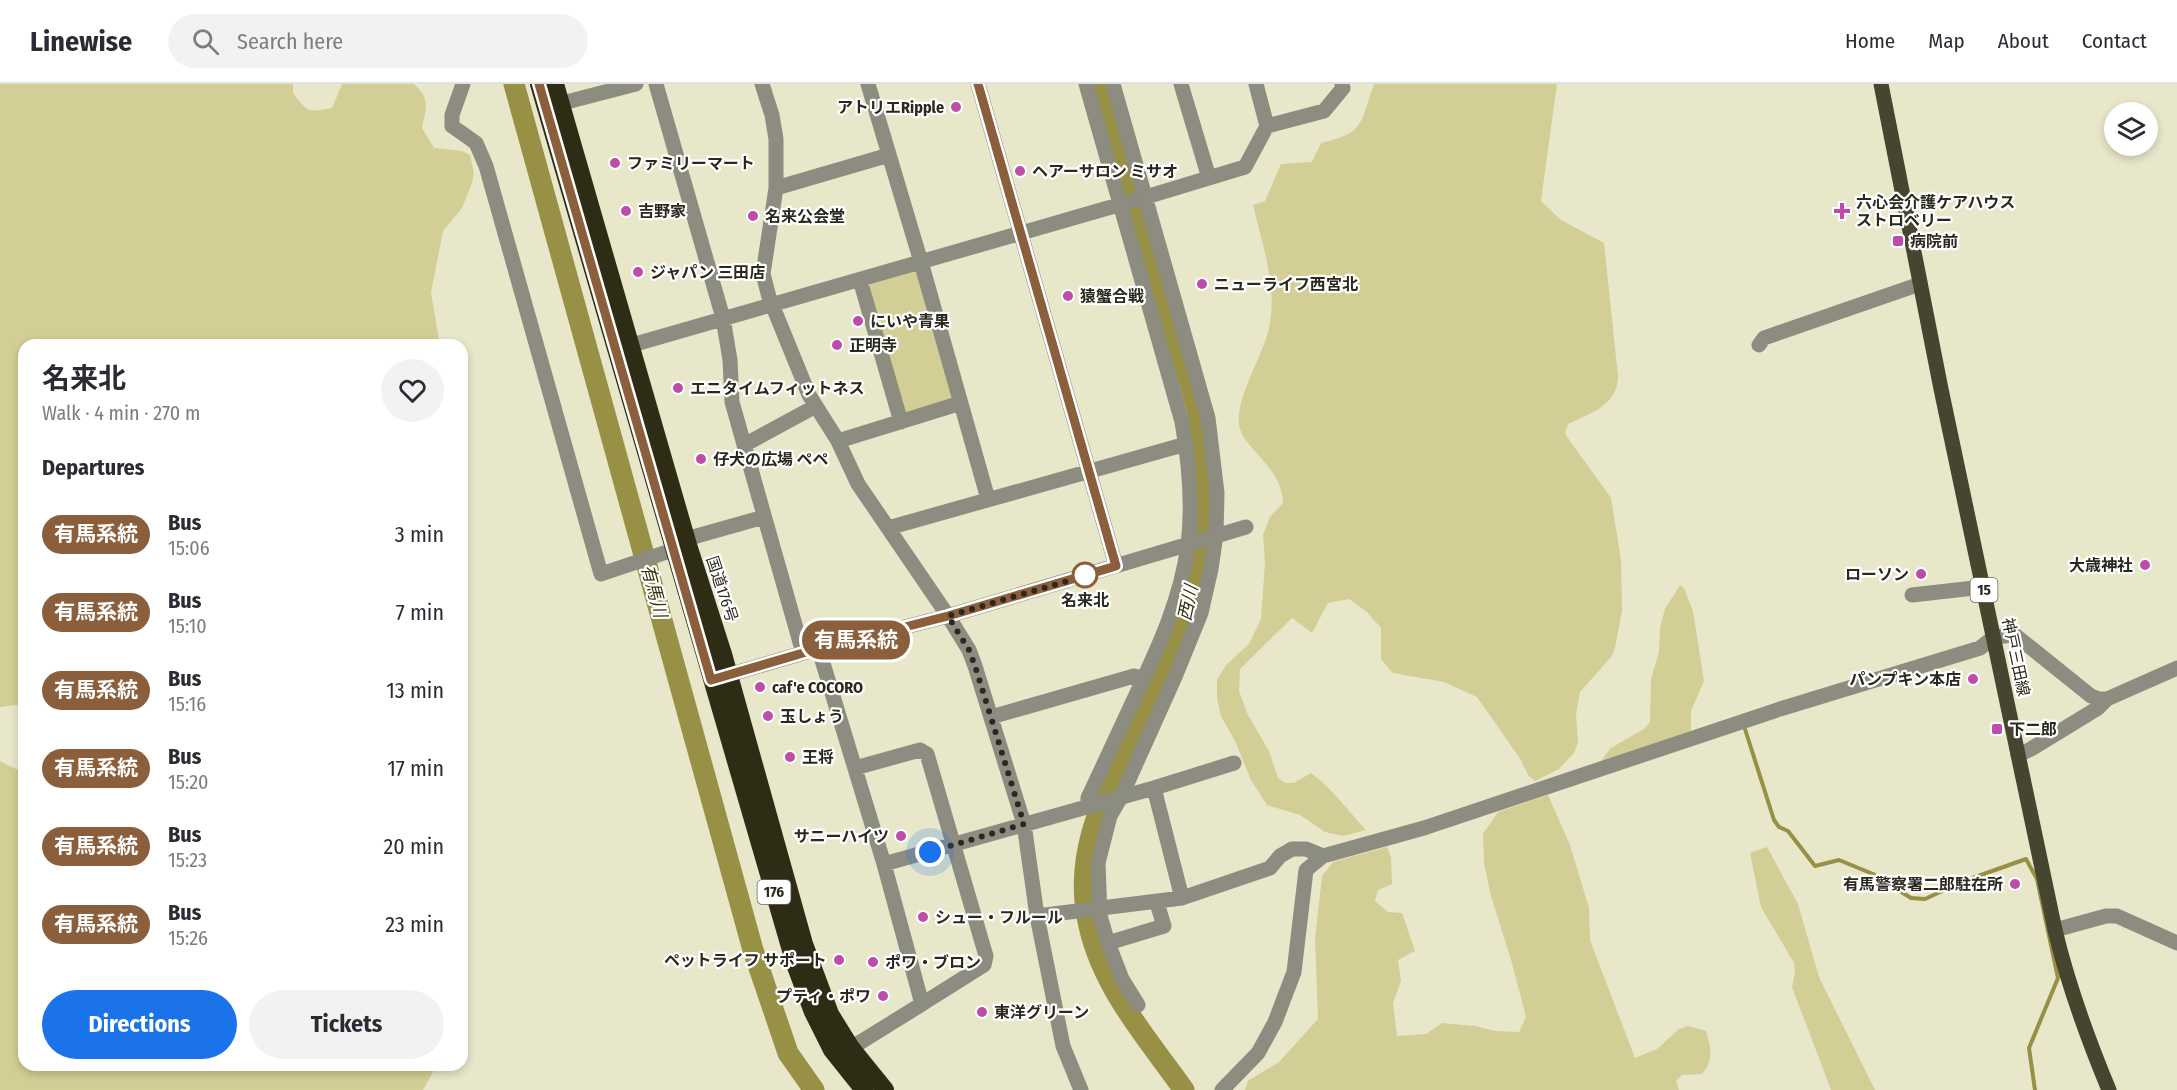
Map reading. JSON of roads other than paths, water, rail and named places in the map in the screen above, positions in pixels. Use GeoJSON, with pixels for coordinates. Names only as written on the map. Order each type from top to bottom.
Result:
{"type":"FeatureCollection","features":[{"type":"Feature","properties":{"kind":"highway","name":"176"},"geometry":{"type":"LineString","coordinates":[[538,84],[553,106],[632,345],[678,547]]}},
{"type":"Feature","properties":{"kind":"highway","name":"176"},"geometry":{"type":"LineString","coordinates":[[555,84],[553,106],[678,547],[804,944],[830,1014],[851,1048],[885,1090]]}},
{"type":"Feature","properties":{"kind":"highway","name":"176"},"geometry":{"type":"LineString","coordinates":[[720,678],[795,964],[813,1012],[832,1050],[864,1090]]}},
{"type":"Feature","properties":{"kind":"main road","name":"神戸三田線"},"geometry":{"type":"LineString","coordinates":[[1881,84],[1920,284],[2055,930],[2069,986],[2109,1090]]}},
{"type":"Feature","properties":{"kind":"street"},"geometry":{"type":"LineString","coordinates":[[463,84],[453,115],[453,126],[476,143],[486,166],[601,574],[764,518]]}},
{"type":"Feature","properties":{"kind":"street"},"geometry":{"type":"LineString","coordinates":[[553,106],[636,84]]}},
{"type":"Feature","properties":{"kind":"street"},"geometry":{"type":"LineString","coordinates":[[656,84],[723,318],[732,402],[803,653]]}},
{"type":"Feature","properties":{"kind":"street"},"geometry":{"type":"LineString","coordinates":[[762,84],[776,128],[776,188],[763,274],[809,395],[838,441],[858,484],[969,650],[1024,824],[1037,916],[1063,1046],[1081,1090]]}},
{"type":"Feature","properties":{"kind":"street"},"geometry":{"type":"LineString","coordinates":[[868,84],[988,499]]}},
{"type":"Feature","properties":{"kind":"street"},"geometry":{"type":"LineString","coordinates":[[978,84],[1116,566]]}},
{"type":"Feature","properties":{"kind":"street"},"geometry":{"type":"LineString","coordinates":[[1086,84],[1176,397],[1186,444],[1190,495],[1188,543],[1174,610],[1088,798],[1088,806]]}},
{"type":"Feature","properties":{"kind":"street"},"geometry":{"type":"LineString","coordinates":[[1113,84],[1208,418],[1217,493],[1216,535],[1211,568],[1197,623],[1121,797],[1110,816],[1098,863],[1100,909],[1108,943],[1122,979],[1138,1005]]}},
{"type":"Feature","properties":{"kind":"street"},"geometry":{"type":"LineString","coordinates":[[1181,84],[1209,178]]}},
{"type":"Feature","properties":{"kind":"street"},"geometry":{"type":"LineString","coordinates":[[632,345],[723,318],[774,306],[1245,167],[1267,126],[1256,84]]}},
{"type":"Feature","properties":{"kind":"street"},"geometry":{"type":"LineString","coordinates":[[1267,126],[1324,111],[1343,88],[1342,84]]}},
{"type":"Feature","properties":{"kind":"street"},"geometry":{"type":"LineString","coordinates":[[776,188],[889,156]]}},
{"type":"Feature","properties":{"kind":"street"},"geometry":{"type":"LineString","coordinates":[[860,280],[901,422]]}},
{"type":"Feature","properties":{"kind":"street"},"geometry":{"type":"LineString","coordinates":[[1759,345],[1764,338],[1920,284]]}},
{"type":"Feature","properties":{"kind":"street"},"geometry":{"type":"LineString","coordinates":[[838,441],[961,404]]}},
{"type":"Feature","properties":{"kind":"street"},"geometry":{"type":"LineString","coordinates":[[744,446],[816,406]]}},
{"type":"Feature","properties":{"kind":"street"},"geometry":{"type":"LineString","coordinates":[[888,528],[1186,444]]}},
{"type":"Feature","properties":{"kind":"street"},"geometry":{"type":"LineString","coordinates":[[720,678],[803,653],[948,616],[1246,527]]}},
{"type":"Feature","properties":{"kind":"street"},"geometry":{"type":"LineString","coordinates":[[1912,595],[1983,587]]}},
{"type":"Feature","properties":{"kind":"street"},"geometry":{"type":"LineString","coordinates":[[1222,1090],[1258,1053],[1275,1022],[1294,972],[1306,870],[1323,856],[1424,828],[1780,709],[1980,648],[1994,637],[2015,635],[2091,696],[2107,699]]}},
{"type":"Feature","properties":{"kind":"street"},"geometry":{"type":"LineString","coordinates":[[819,650],[884,864],[922,1004]]}},
{"type":"Feature","properties":{"kind":"street"},"geometry":{"type":"LineString","coordinates":[[2018,755],[2098,708],[2107,699],[2177,668]]}},
{"type":"Feature","properties":{"kind":"street"},"geometry":{"type":"LineString","coordinates":[[991,717],[1134,675],[1144,679]]}},
{"type":"Feature","properties":{"kind":"street"},"geometry":{"type":"LineString","coordinates":[[851,1048],[984,965],[986,956],[927,754],[920,750],[855,768]]}},
{"type":"Feature","properties":{"kind":"street"},"geometry":{"type":"LineString","coordinates":[[884,864],[1154,788],[1234,763]]}},
{"type":"Feature","properties":{"kind":"street"},"geometry":{"type":"LineString","coordinates":[[1154,788],[1182,898]]}},
{"type":"Feature","properties":{"kind":"street"},"geometry":{"type":"LineString","coordinates":[[1037,916],[1157,903],[1182,898],[1270,868],[1280,856],[1292,849],[1306,849],[1323,856]]}},
{"type":"Feature","properties":{"kind":"street"},"geometry":{"type":"LineString","coordinates":[[1108,943],[1164,926],[1157,903]]}},
{"type":"Feature","properties":{"kind":"street"},"geometry":{"type":"LineString","coordinates":[[2055,930],[2106,916],[2117,916],[2177,943]]}},
{"type":"Feature","properties":{"kind":"waterway","name":"有馬川"},"geometry":{"type":"LineString","coordinates":[[514,84],[753,950],[788,1053],[814,1090]]}},
{"type":"Feature","properties":{"kind":"waterway","name":"西川"},"geometry":{"type":"LineString","coordinates":[[1101,84],[1197,409],[1204,457],[1205,504],[1196,574],[1182,629],[1101,805],[1088,851],[1084,875],[1085,900],[1089,926],[1105,971],[1128,1013],[1184,1090]]}},
{"type":"Feature","properties":{"kind":"waterway"},"geometry":{"type":"LineString","coordinates":[[1745,729],[1774,820],[1779,827],[1788,831],[1815,866],[1839,860],[1873,874],[1911,898],[1925,899],[1964,881],[2026,859],[2037,879],[2058,978],[2029,1048],[2035,1090]]}},
{"type":"Feature","properties":{"kind":"place","name":"アトリエRipple"},"geometry":{"type":"Point","coordinates":[956,107]}},
{"type":"Feature","properties":{"kind":"place","name":"ファミリーマート"},"geometry":{"type":"Point","coordinates":[615,163]}},
{"type":"Feature","properties":{"kind":"place","name":"ヘアーサロン ミサオ"},"geometry":{"type":"Point","coordinates":[1020,171]}},
{"type":"Feature","properties":{"kind":"place","name":"吉野家"},"geometry":{"type":"Point","coordinates":[626,211]}},
{"type":"Feature","properties":{"kind":"place","name":"六心会介護ケアハウス ストロベリー"},"geometry":{"type":"Point","coordinates":[1842,211]}},
{"type":"Feature","properties":{"kind":"place","name":"名来公会堂"},"geometry":{"type":"Point","coordinates":[753,216]}},
{"type":"Feature","properties":{"kind":"place","name":"病院前"},"geometry":{"type":"Point","coordinates":[1898,241]}},
{"type":"Feature","properties":{"kind":"place","name":"ジャパン 三田店"},"geometry":{"type":"Point","coordinates":[638,272]}},
{"type":"Feature","properties":{"kind":"place","name":"ニューライフ西宮北"},"geometry":{"type":"Point","coordinates":[1202,284]}},
{"type":"Feature","properties":{"kind":"place","name":"猿蟹合戦"},"geometry":{"type":"Point","coordinates":[1068,296]}},
{"type":"Feature","properties":{"kind":"place","name":"にいや青果"},"geometry":{"type":"Point","coordinates":[858,321]}},
{"type":"Feature","properties":{"kind":"place","name":"正明寺"},"geometry":{"type":"Point","coordinates":[837,345]}},
{"type":"Feature","properties":{"kind":"place","name":"エニタイムフィットネス"},"geometry":{"type":"Point","coordinates":[678,388]}},
{"type":"Feature","properties":{"kind":"place","name":"仔犬の広場 ペペ"},"geometry":{"type":"Point","coordinates":[701,459]}},
{"type":"Feature","properties":{"kind":"place","name":"大歳神社"},"geometry":{"type":"Point","coordinates":[2145,565]}},
{"type":"Feature","properties":{"kind":"place","name":"ローソン"},"geometry":{"type":"Point","coordinates":[1921,574]}},
{"type":"Feature","properties":{"kind":"place","name":"名来北"},"geometry":{"type":"Point","coordinates":[1085,575]}},
{"type":"Feature","properties":{"kind":"place","name":"パンプキン本店"},"geometry":{"type":"Point","coordinates":[1973,679]}},
{"type":"Feature","properties":{"kind":"place","name":"caf'e COCORO"},"geometry":{"type":"Point","coordinates":[760,687]}},
{"type":"Feature","properties":{"kind":"place","name":"玉しょう"},"geometry":{"type":"Point","coordinates":[768,716]}},
{"type":"Feature","properties":{"kind":"place","name":"下二郎"},"geometry":{"type":"Point","coordinates":[1997,729]}},
{"type":"Feature","properties":{"kind":"place","name":"王将"},"geometry":{"type":"Point","coordinates":[790,757]}},
{"type":"Feature","properties":{"kind":"place","name":"サニーハイツ"},"geometry":{"type":"Point","coordinates":[901,836]}},
{"type":"Feature","properties":{"kind":"place","name":"有馬警察署二郎駐在所"},"geometry":{"type":"Point","coordinates":[2015,884]}},
{"type":"Feature","properties":{"kind":"place","name":"シュー・フルール"},"geometry":{"type":"Point","coordinates":[923,917]}},
{"type":"Feature","properties":{"kind":"place","name":"ペットライフ サポート"},"geometry":{"type":"Point","coordinates":[839,960]}},
{"type":"Feature","properties":{"kind":"place","name":"ポワ・ブロン"},"geometry":{"type":"Point","coordinates":[873,962]}},
{"type":"Feature","properties":{"kind":"place","name":"プティ・ポワ"},"geometry":{"type":"Point","coordinates":[883,996]}},
{"type":"Feature","properties":{"kind":"place","name":"東洋グリーン"},"geometry":{"type":"Point","coordinates":[982,1012]}}]}
